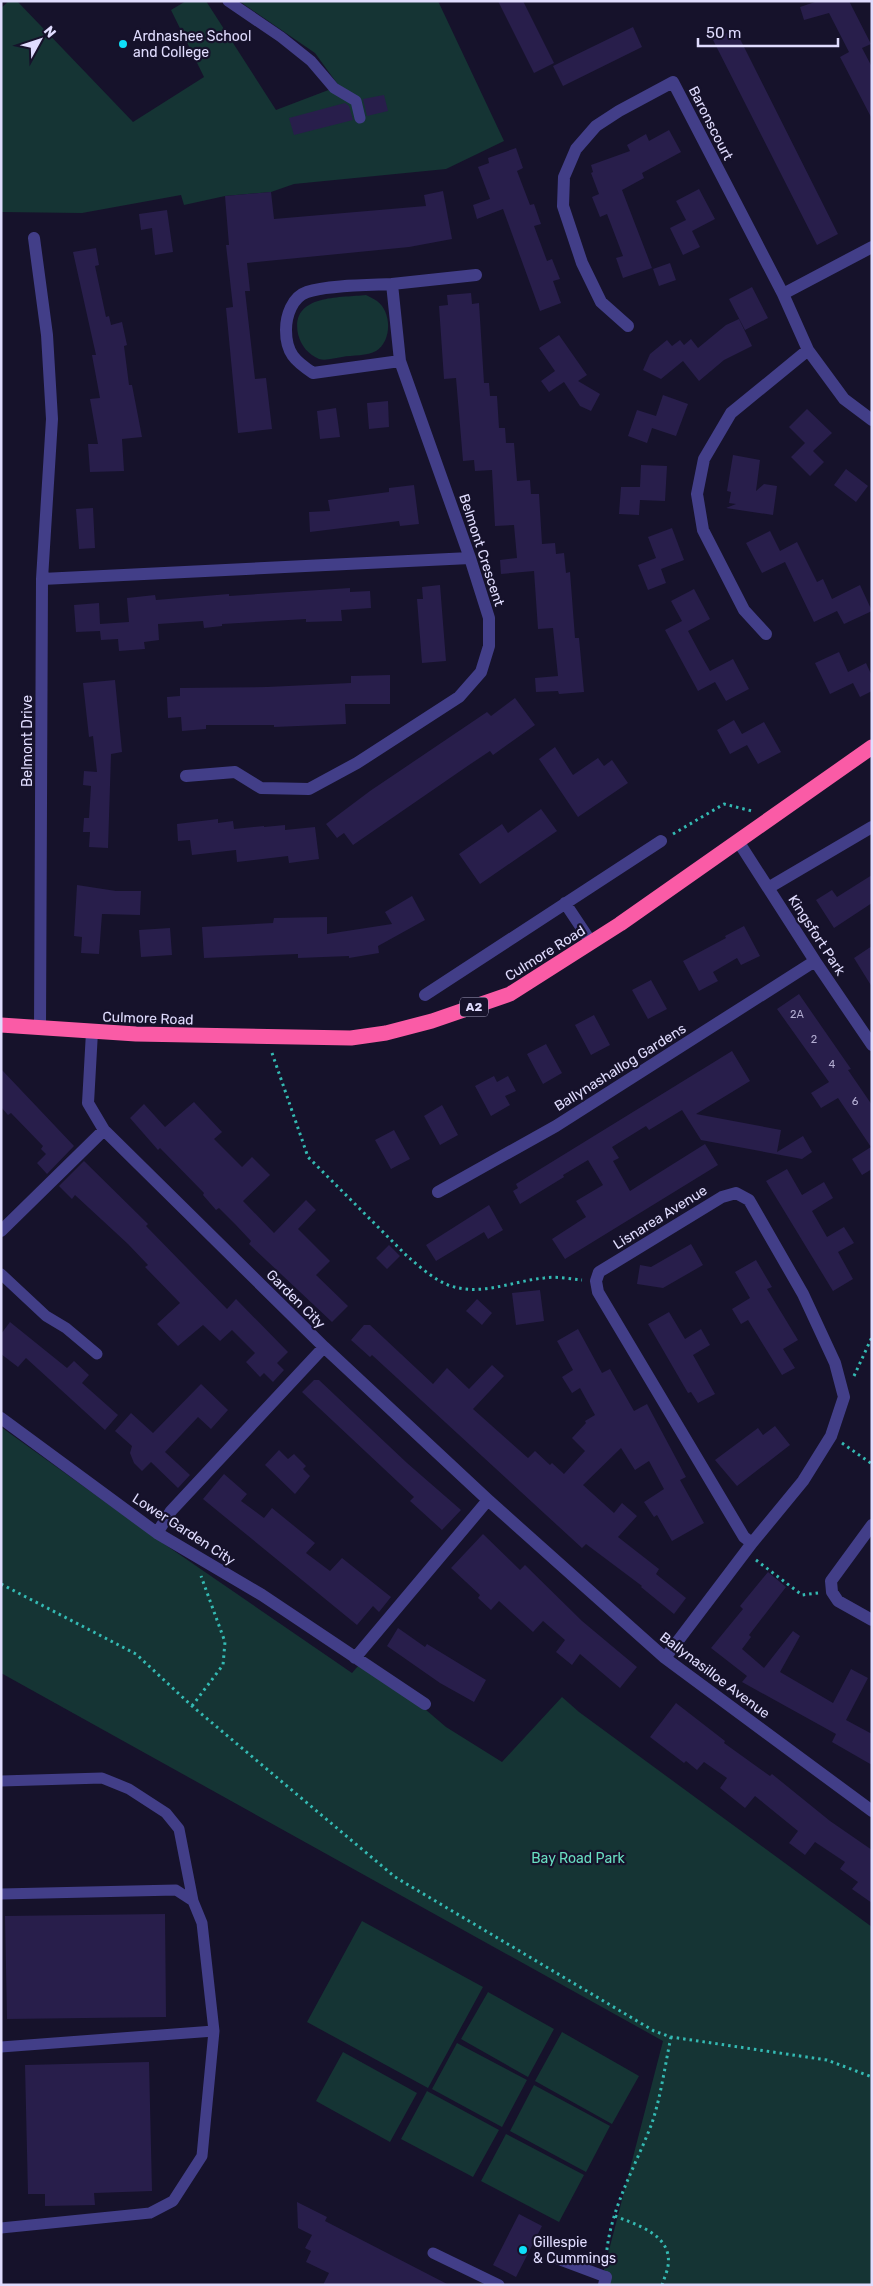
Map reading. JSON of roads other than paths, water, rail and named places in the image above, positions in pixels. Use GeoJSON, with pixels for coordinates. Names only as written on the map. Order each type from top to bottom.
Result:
{"type":"FeatureCollection","features":[{"type":"Feature","properties":{"kind":"highway","name":"Culmore Road"},"geometry":{"type":"LineString","coordinates":[[1,1026],[92,1032],[352,1038],[386,1033],[432,1021],[510,994],[591,942],[872,747]]}},
{"type":"Feature","properties":{"kind":"street","name":"Baronscourt"},"geometry":{"type":"LineString","coordinates":[[628,326],[601,302],[582,263],[563,206],[564,177],[576,149],[596,126],[619,111],[673,82],[783,294],[808,350],[844,399],[872,420]]}},
{"type":"Feature","properties":{"kind":"street","name":"Belmont Drive"},"geometry":{"type":"LineString","coordinates":[[34,238],[47,335],[52,419],[52,455],[42,578],[40,1028]]}},
{"type":"Feature","properties":{"kind":"street"},"geometry":{"type":"LineString","coordinates":[[783,294],[872,247]]}},
{"type":"Feature","properties":{"kind":"street"},"geometry":{"type":"LineString","coordinates":[[400,361],[313,373],[294,360],[286,337],[286,317],[294,303],[306,292],[476,275]]}},
{"type":"Feature","properties":{"kind":"street","name":"Belmont Crescent"},"geometry":{"type":"LineString","coordinates":[[186,776],[235,772],[261,788],[309,789],[357,763],[459,696],[481,672],[489,646],[489,618],[470,558],[400,361],[392,284]]}},
{"type":"Feature","properties":{"kind":"street"},"geometry":{"type":"LineString","coordinates":[[766,634],[744,610],[703,530],[696,494],[704,459],[732,413],[808,350]]}},
{"type":"Feature","properties":{"kind":"street"},"geometry":{"type":"LineString","coordinates":[[42,578],[470,558]]}},
{"type":"Feature","properties":{"kind":"street"},"geometry":{"type":"LineString","coordinates":[[768,888],[872,827]]}},
{"type":"Feature","properties":{"kind":"street"},"geometry":{"type":"LineString","coordinates":[[425,995],[661,841]]}},
{"type":"Feature","properties":{"kind":"street","name":"Kingsfort Park"},"geometry":{"type":"LineString","coordinates":[[738,841],[815,961],[872,1044]]}},
{"type":"Feature","properties":{"kind":"street"},"geometry":{"type":"LineString","coordinates":[[565,903],[591,942]]}},
{"type":"Feature","properties":{"kind":"street","name":"Ballynashallog Gardens"},"geometry":{"type":"LineString","coordinates":[[438,1192],[556,1126],[815,961]]}},
{"type":"Feature","properties":{"kind":"street","name":"Garden City"},"geometry":{"type":"LineString","coordinates":[[92,1032],[88,1103],[104,1130],[324,1347],[488,1500],[548,1553]]}},
{"type":"Feature","properties":{"kind":"street"},"geometry":{"type":"LineString","coordinates":[[1,1231],[104,1130]]}},
{"type":"Feature","properties":{"kind":"street","name":"Lisnarea Avenue"},"geometry":{"type":"LineString","coordinates":[[736,1193],[749,1200],[803,1294],[835,1363],[844,1397],[831,1436],[803,1481],[749,1548],[598,1292],[596,1281],[599,1272],[722,1197],[736,1193]]}},
{"type":"Feature","properties":{"kind":"street"},"geometry":{"type":"LineString","coordinates":[[157,1533],[171,1511],[324,1347]]}},
{"type":"Feature","properties":{"kind":"street","name":"Lower Garden City"},"geometry":{"type":"LineString","coordinates":[[1,1418],[157,1533],[196,1558],[262,1595],[425,1704]]}},
{"type":"Feature","properties":{"kind":"street"},"geometry":{"type":"LineString","coordinates":[[355,1658],[488,1500]]}},
{"type":"Feature","properties":{"kind":"street"},"geometry":{"type":"LineString","coordinates":[[872,1525],[831,1581],[832,1592],[838,1601],[872,1620]]}},
{"type":"Feature","properties":{"kind":"street"},"geometry":{"type":"LineString","coordinates":[[665,1658],[749,1548]]}},
{"type":"Feature","properties":{"kind":"street","name":"Ballynasilloe Avenue"},"geometry":{"type":"LineString","coordinates":[[548,1553],[665,1658],[872,1811]]}},
{"type":"Feature","properties":{"kind":"lane"},"geometry":{"type":"LineString","coordinates":[[228,1],[281,37],[310,61],[334,88],[356,101],[360,118]]}},
{"type":"Feature","properties":{"kind":"lane"},"geometry":{"type":"LineString","coordinates":[[1,1274],[46,1316],[66,1328],[97,1354]]}},
{"type":"Feature","properties":{"kind":"lane"},"geometry":{"type":"LineString","coordinates":[[1,1782],[102,1778],[130,1788],[166,1813],[179,1829],[193,1902],[202,1923],[214,2031],[202,2156],[174,2201],[150,2213],[1,2228]]}},
{"type":"Feature","properties":{"kind":"lane"},"geometry":{"type":"LineString","coordinates":[[1,1894],[176,1890],[193,1902]]}},
{"type":"Feature","properties":{"kind":"lane"},"geometry":{"type":"LineString","coordinates":[[1,2047],[214,2031]]}},
{"type":"Feature","properties":{"kind":"lane"},"geometry":{"type":"LineString","coordinates":[[432,2253],[499,2285]]}},
{"type":"Feature","properties":{"kind":"lane"},"geometry":{"type":"LineString","coordinates":[[558,2259],[605,2281]]}},
{"type":"Feature","properties":{"kind":"place","name":"Ardnashee School and College"},"geometry":{"type":"Point","coordinates":[123,44]}},
{"type":"Feature","properties":{"kind":"place","name":"Gillespie & Cummings"},"geometry":{"type":"Point","coordinates":[523,2250]}},
{"type":"Feature","properties":{"kind":"park label","name":"Bay Road Park"},"geometry":{"type":"Point","coordinates":[578,1858]}}]}
